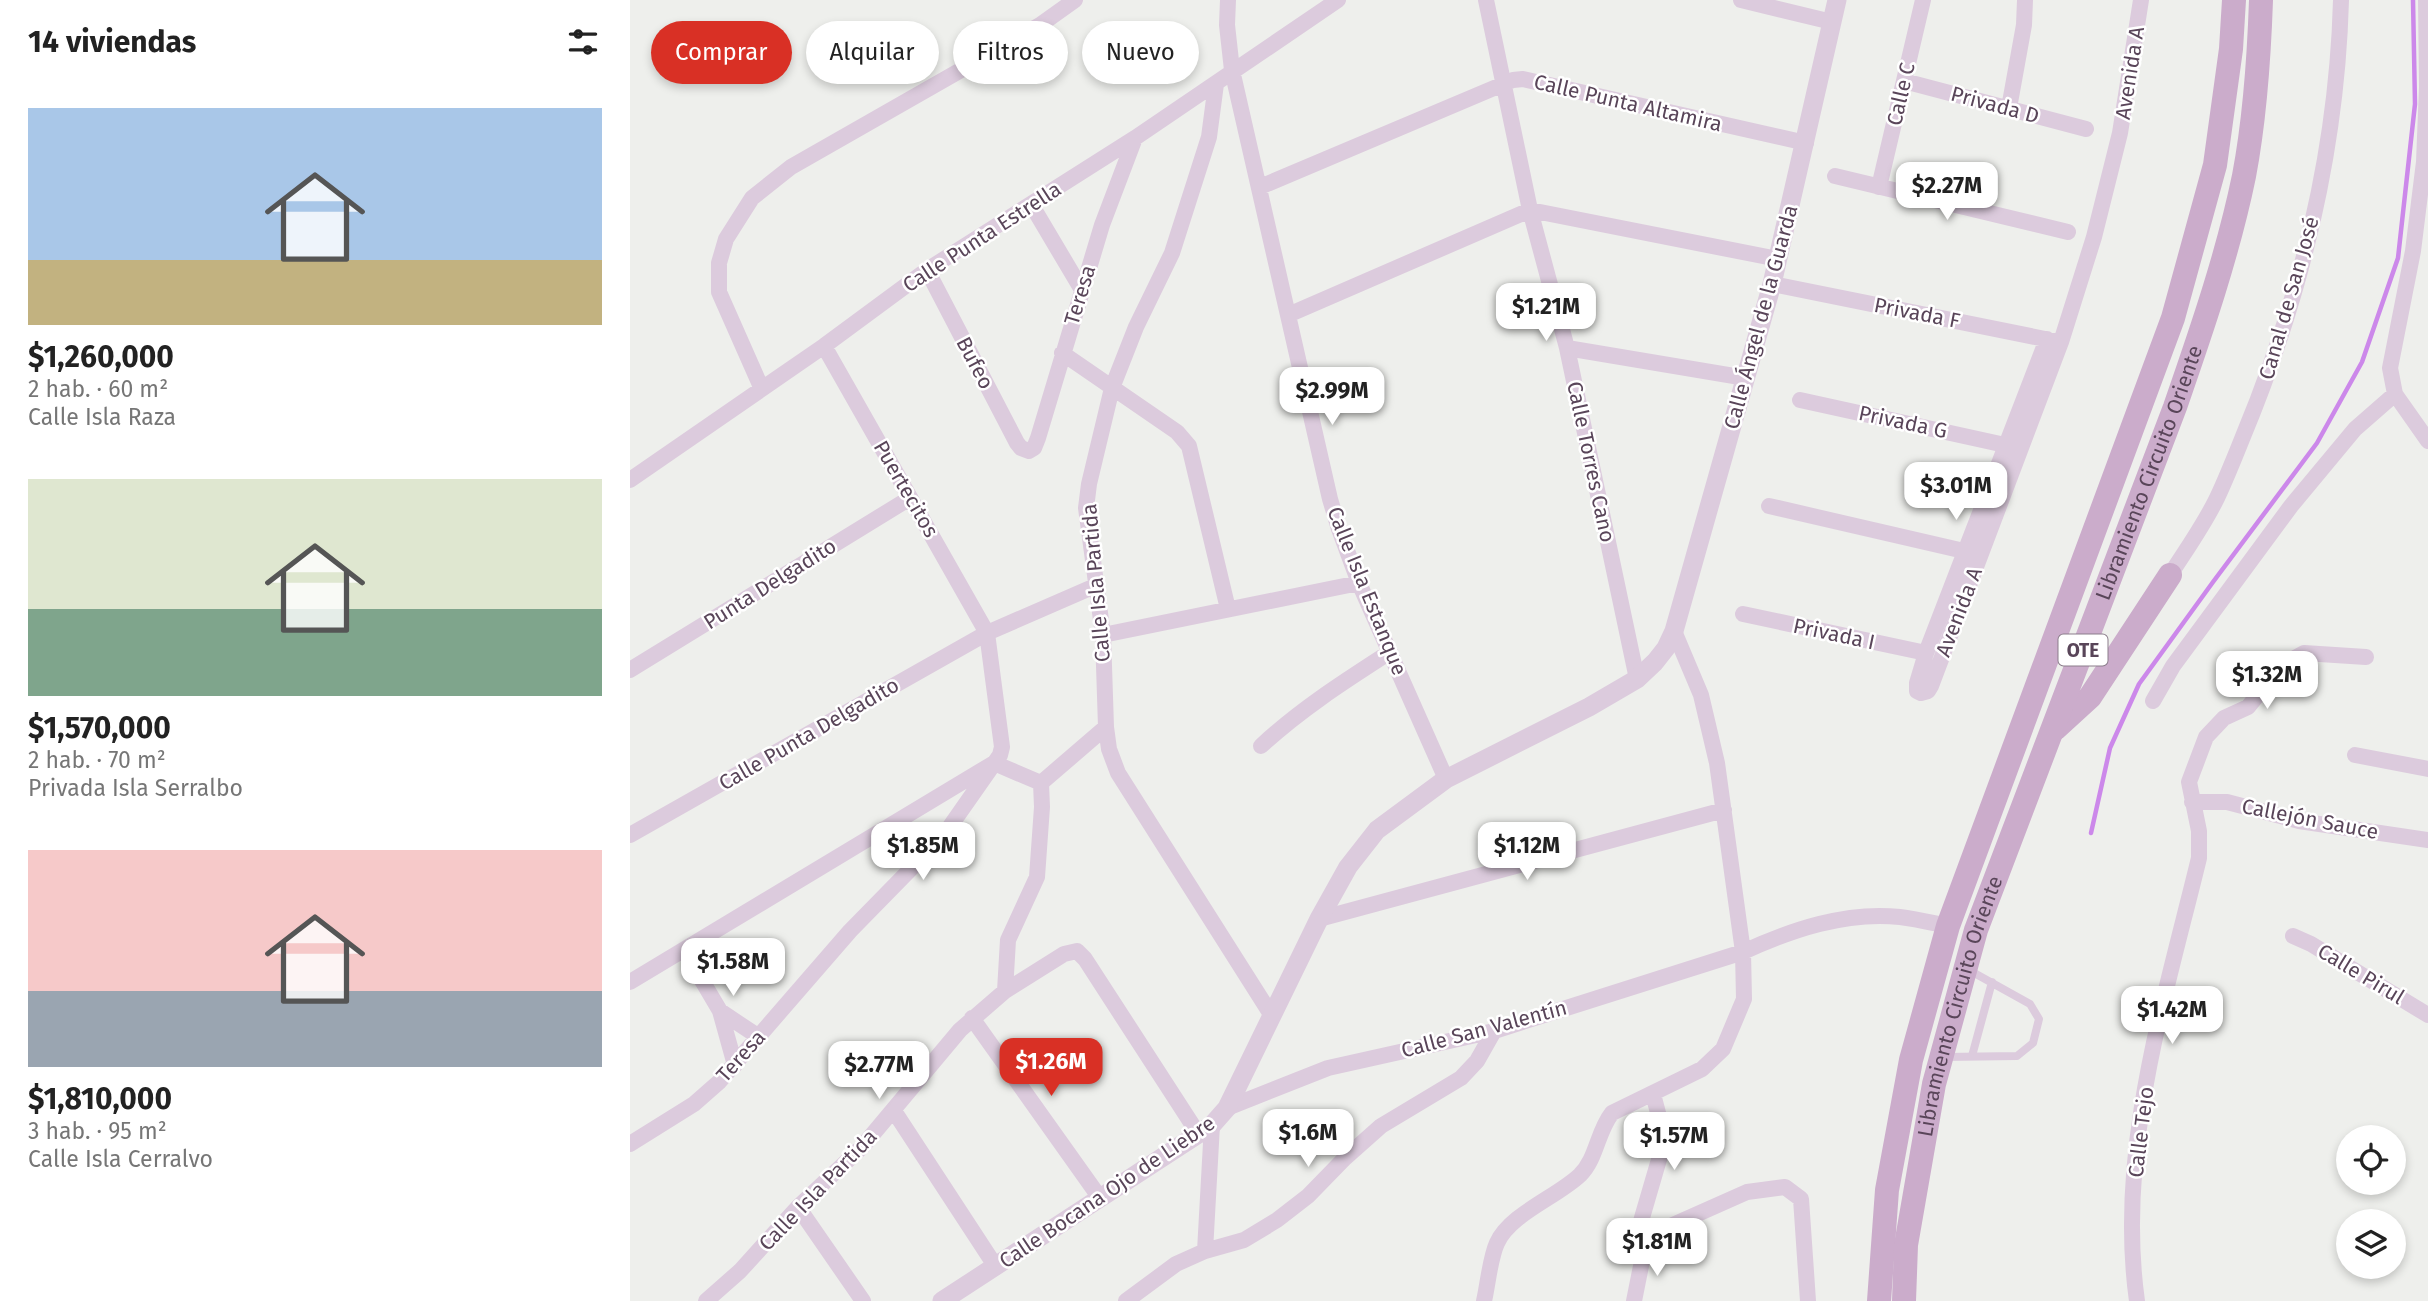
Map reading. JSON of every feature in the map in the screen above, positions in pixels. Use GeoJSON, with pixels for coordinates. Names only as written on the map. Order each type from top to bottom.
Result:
{"type":"FeatureCollection","features":[{"type":"Feature","properties":{"kind":"main road","name":"Libramiento Circuito Oriente"},"geometry":{"type":"LineString","coordinates":[[1879,1301],[1887,1190],[1911,1060],[1948,926],[2173,318],[2216,165],[2231,49],[2234,0]]}},
{"type":"Feature","properties":{"kind":"main road","name":"Libramiento Circuito Oriente"},"geometry":{"type":"LineString","coordinates":[[1903,1301],[1906,1245],[1934,1084],[1976,930],[2175,407],[2205,321],[2244,176],[2255,94],[2261,0]]}},
{"type":"Feature","properties":{"kind":"main road"},"geometry":{"type":"LineString","coordinates":[[2052,732],[2090,697],[2170,575]]}},
{"type":"Feature","properties":{"kind":"street"},"geometry":{"type":"LineString","coordinates":[[761,387],[719,292],[719,263],[726,239],[751,198],[791,167],[1040,24],[1075,0]]}},
{"type":"Feature","properties":{"kind":"street","name":"Calle Isla Estanque"},"geometry":{"type":"LineString","coordinates":[[1228,0],[1227,25],[1233,70],[1330,499],[1359,583],[1446,779]]}},
{"type":"Feature","properties":{"kind":"street","name":"Calle Punta Estrella"},"geometry":{"type":"LineString","coordinates":[[630,480],[824,346],[927,270],[1135,138],[1338,0]]}},
{"type":"Feature","properties":{"kind":"street","name":"Calle Torres Cano"},"geometry":{"type":"LineString","coordinates":[[1486,0],[1530,210],[1567,348],[1637,679]]}},
{"type":"Feature","properties":{"kind":"street"},"geometry":{"type":"LineString","coordinates":[[1741,0],[1832,22]]}},
{"type":"Feature","properties":{"kind":"street","name":"Calle Ángel de la Guarda"},"geometry":{"type":"LineString","coordinates":[[1674,631],[1772,284],[1837,0]]}},
{"type":"Feature","properties":{"kind":"street","name":"Calle C"},"geometry":{"type":"LineString","coordinates":[[1879,187],[1923,0]]}},
{"type":"Feature","properties":{"kind":"street"},"geometry":{"type":"LineString","coordinates":[[2009,108],[2024,25],[2025,0]]}},
{"type":"Feature","properties":{"kind":"street","name":"Avenida A"},"geometry":{"type":"LineString","coordinates":[[2054,341],[2005,445],[1964,551],[1926,653],[1917,683],[1917,691],[1921,694],[1931,686],[2054,341],[2094,237],[2120,133],[2141,0]]}},
{"type":"Feature","properties":{"kind":"street","name":"Canal de San José"},"geometry":{"type":"LineString","coordinates":[[2170,575],[2217,498],[2266,382],[2304,259],[2321,181],[2333,102],[2341,0]]}},
{"type":"Feature","properties":{"kind":"street"},"geometry":{"type":"LineString","coordinates":[[2426,0],[2428,87],[2422,188],[2413,251],[2390,368],[2395,394],[2428,441]]}},
{"type":"Feature","properties":{"kind":"street","name":"Calle Punta Altamira"},"geometry":{"type":"LineString","coordinates":[[1259,187],[1502,83],[1523,79],[1806,143]]}},
{"type":"Feature","properties":{"kind":"street","name":"Privada D"},"geometry":{"type":"LineString","coordinates":[[1904,81],[2086,129]]}},
{"type":"Feature","properties":{"kind":"street","name":"Calle Isla Partida"},"geometry":{"type":"LineString","coordinates":[[1216,84],[1209,137],[1172,253],[1136,327],[1112,388],[1086,508],[1103,635],[1109,749],[1118,773],[1272,1016]]}},
{"type":"Feature","properties":{"kind":"street","name":"Teresa"},"geometry":{"type":"LineString","coordinates":[[1028,451],[1034,448],[1038,439],[1102,225],[1135,138]]}},
{"type":"Feature","properties":{"kind":"street"},"geometry":{"type":"LineString","coordinates":[[1835,176],[2068,232]]}},
{"type":"Feature","properties":{"kind":"street"},"geometry":{"type":"LineString","coordinates":[[1031,204],[1082,290]]}},
{"type":"Feature","properties":{"kind":"street"},"geometry":{"type":"LineString","coordinates":[[1288,315],[1530,210],[1778,259]]}},
{"type":"Feature","properties":{"kind":"street","name":"Bufeo"},"geometry":{"type":"LineString","coordinates":[[927,270],[1017,443],[1028,451]]}},
{"type":"Feature","properties":{"kind":"street","name":"Privada F"},"geometry":{"type":"LineString","coordinates":[[1772,284],[2054,341]]}},
{"type":"Feature","properties":{"kind":"street","name":"Puertecitos"},"geometry":{"type":"LineString","coordinates":[[824,346],[988,633]]}},
{"type":"Feature","properties":{"kind":"street"},"geometry":{"type":"LineString","coordinates":[[1567,348],[1746,378]]}},
{"type":"Feature","properties":{"kind":"street"},"geometry":{"type":"LineString","coordinates":[[1062,353],[1177,432],[1189,446],[1228,609]]}},
{"type":"Feature","properties":{"kind":"street"},"geometry":{"type":"LineString","coordinates":[[2153,701],[2172,666],[2291,506],[2355,429],[2395,394]]}},
{"type":"Feature","properties":{"kind":"street","name":"Privada G"},"geometry":{"type":"LineString","coordinates":[[1800,400],[2005,445]]}},
{"type":"Feature","properties":{"kind":"street","name":"Punta Delgadito"},"geometry":{"type":"LineString","coordinates":[[630,670],[910,498]]}},
{"type":"Feature","properties":{"kind":"street"},"geometry":{"type":"LineString","coordinates":[[1769,506],[1964,551]]}},
{"type":"Feature","properties":{"kind":"street"},"geometry":{"type":"LineString","coordinates":[[1103,635],[1359,583]]}},
{"type":"Feature","properties":{"kind":"street"},"geometry":{"type":"LineString","coordinates":[[988,633],[1095,586]]}},
{"type":"Feature","properties":{"kind":"street","name":"Privada I"},"geometry":{"type":"LineString","coordinates":[[1743,614],[1926,653]]}},
{"type":"Feature","properties":{"kind":"street"},"geometry":{"type":"LineString","coordinates":[[1484,1301],[1497,1242],[1512,1224],[1579,1175],[1591,1160],[1604,1123],[1612,1113],[1702,1069],[1723,1049],[1744,999],[1743,952],[1717,763],[1701,695],[1674,631]]}},
{"type":"Feature","properties":{"kind":"street","name":"Calle Bocana Ojo de Liebre"},"geometry":{"type":"LineString","coordinates":[[942,1301],[1206,1130],[1227,1108],[1319,919],[1348,867],[1377,830],[1446,779],[1637,679],[1655,663],[1674,631]]}},
{"type":"Feature","properties":{"kind":"street","name":"Teresa"},"geometry":{"type":"LineString","coordinates":[[630,1144],[694,1104],[734,1065],[850,931],[944,835],[994,763],[1002,747],[988,633]]}},
{"type":"Feature","properties":{"kind":"street","name":"Calle Punta Delgadito"},"geometry":{"type":"LineString","coordinates":[[630,835],[988,633]]}},
{"type":"Feature","properties":{"kind":"street"},"geometry":{"type":"LineString","coordinates":[[1261,746],[1289,720],[1390,652]]}},
{"type":"Feature","properties":{"kind":"street","name":"Calle Tejo"},"geometry":{"type":"LineString","coordinates":[[2137,1301],[2132,1269],[2131,1217],[2140,1126],[2152,1049],[2199,858],[2199,831],[2189,782],[2206,737],[2224,718],[2248,706],[2282,665],[2304,653],[2366,657]]}},
{"type":"Feature","properties":{"kind":"street"},"geometry":{"type":"LineString","coordinates":[[1041,783],[1106,727]]}},
{"type":"Feature","properties":{"kind":"street"},"geometry":{"type":"LineString","coordinates":[[2355,755],[2428,769]]}},
{"type":"Feature","properties":{"kind":"street"},"geometry":{"type":"LineString","coordinates":[[630,982],[994,763],[1041,783]]}},
{"type":"Feature","properties":{"kind":"street"},"geometry":{"type":"LineString","coordinates":[[1005,991],[1008,940],[1037,877],[1041,783]]}},
{"type":"Feature","properties":{"kind":"street","name":"Callejón Sauce"},"geometry":{"type":"LineString","coordinates":[[2192,802],[2227,802],[2299,821],[2428,840]]}},
{"type":"Feature","properties":{"kind":"street"},"geometry":{"type":"LineString","coordinates":[[1319,919],[1724,810]]}},
{"type":"Feature","properties":{"kind":"street","name":"Calle San Valentín"},"geometry":{"type":"LineString","coordinates":[[1227,1108],[1328,1068],[1493,1031],[1743,952],[1787,933],[1868,917],[1900,917],[1948,926]]}},
{"type":"Feature","properties":{"kind":"street","name":"Calle Pirul"},"geometry":{"type":"LineString","coordinates":[[2293,936],[2311,944],[2428,1015]]}},
{"type":"Feature","properties":{"kind":"street"},"geometry":{"type":"LineString","coordinates":[[684,950],[720,1011],[734,1065]]}},
{"type":"Feature","properties":{"kind":"street","name":"Calle Isla Partida"},"geometry":{"type":"LineString","coordinates":[[705,1301],[740,1271],[798,1207],[862,1147],[972,1018],[1005,991],[1064,954],[1077,951],[1086,958],[1206,1130]]}},
{"type":"Feature","properties":{"kind":"street"},"geometry":{"type":"LineString","coordinates":[[720,1011],[759,1037]]}},
{"type":"Feature","properties":{"kind":"street"},"geometry":{"type":"LineString","coordinates":[[972,1018],[1100,1198]]}},
{"type":"Feature","properties":{"kind":"street"},"geometry":{"type":"LineString","coordinates":[[1126,1301],[1176,1264],[1205,1251],[1244,1240],[1277,1220],[1308,1196],[1345,1157],[1381,1126],[1461,1078],[1477,1061],[1493,1031]]}},
{"type":"Feature","properties":{"kind":"street"},"geometry":{"type":"LineString","coordinates":[[1642,1262],[1639,1228],[1665,1139],[1653,1094]]}},
{"type":"Feature","properties":{"kind":"street"},"geometry":{"type":"LineString","coordinates":[[894,1111],[996,1267]]}},
{"type":"Feature","properties":{"kind":"street"},"geometry":{"type":"LineString","coordinates":[[1205,1251],[1206,1130]]}},
{"type":"Feature","properties":{"kind":"street"},"geometry":{"type":"LineString","coordinates":[[1634,1301],[1642,1262],[1651,1244],[1666,1228],[1747,1192],[1785,1187],[1801,1199],[1808,1301]]}},
{"type":"Feature","properties":{"kind":"street"},"geometry":{"type":"LineString","coordinates":[[798,1207],[863,1301]]}},
{"type":"Feature","properties":{"kind":"lane"},"geometry":{"type":"LineString","coordinates":[[1942,1057],[2017,1056],[2033,1043],[2039,1019],[2030,1004],[1965,968]]}},
{"type":"Feature","properties":{"kind":"lane"},"geometry":{"type":"LineString","coordinates":[[1972,1056],[1992,982]]}},
{"type":"Feature","properties":{"kind":"waterway"},"geometry":{"type":"LineString","coordinates":[[2091,833],[2110,748],[2139,684],[2317,443],[2362,362],[2398,258],[2415,104],[2413,0]]}}]}
